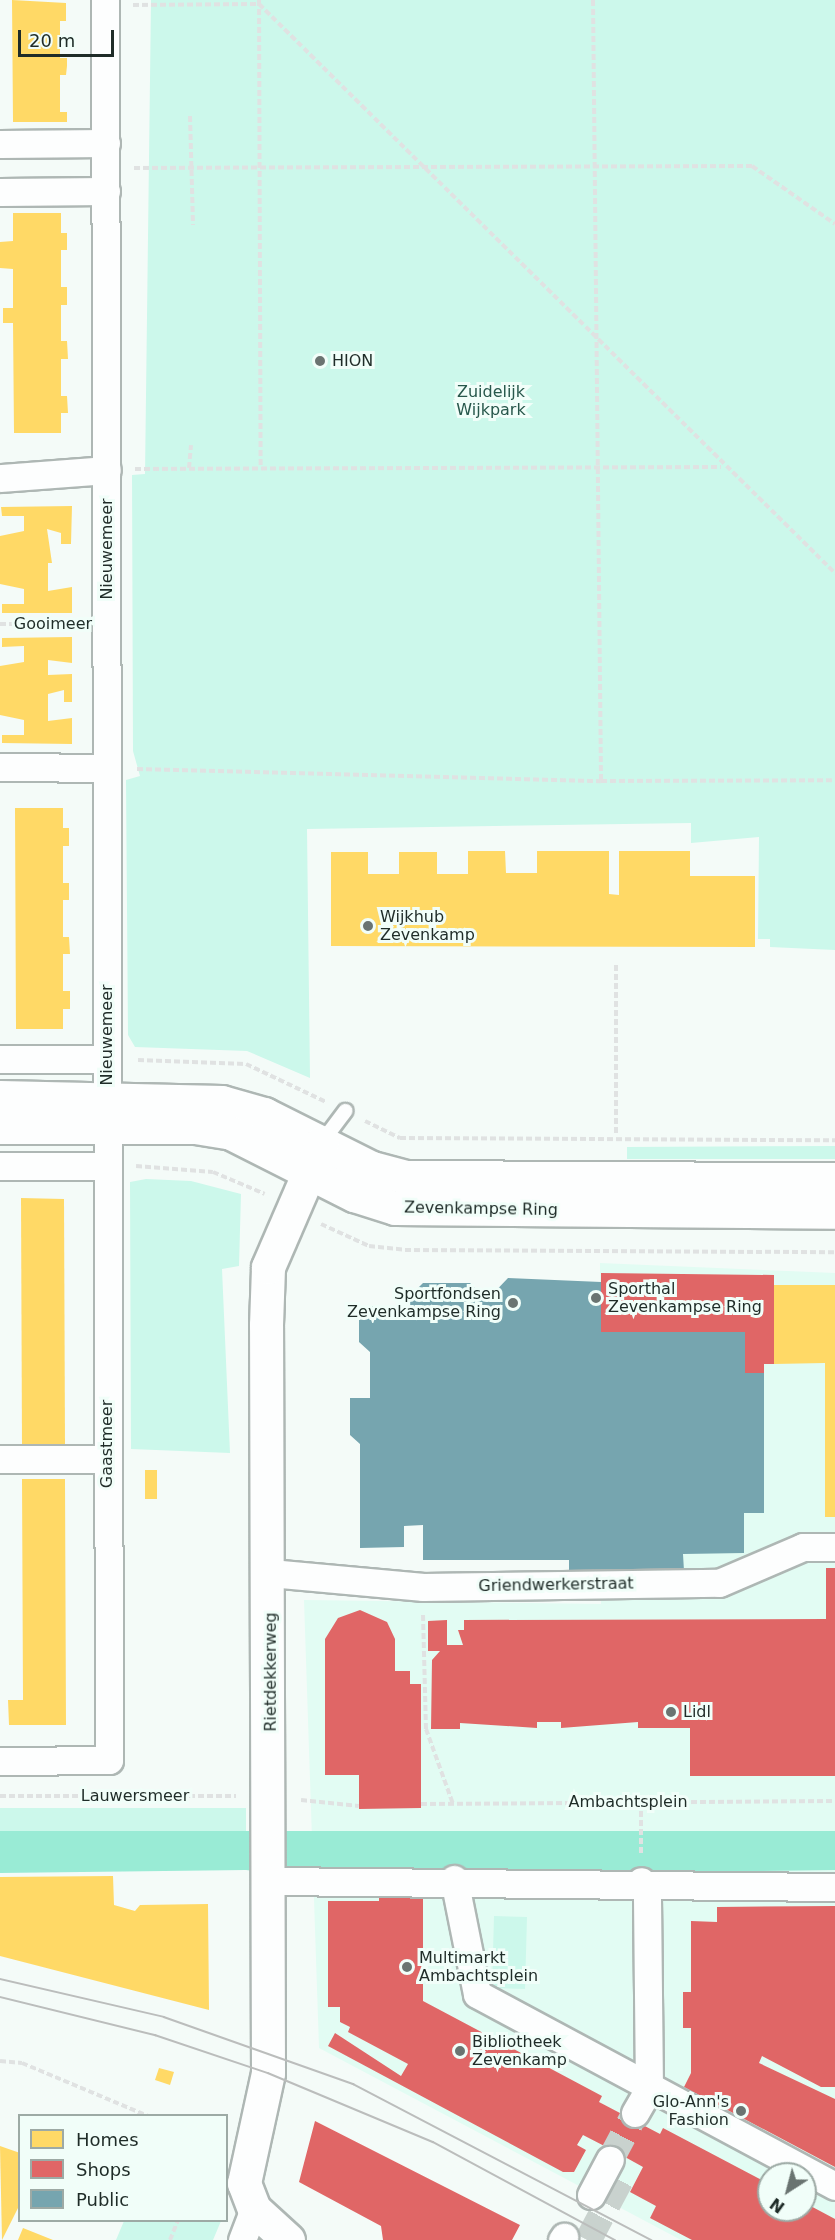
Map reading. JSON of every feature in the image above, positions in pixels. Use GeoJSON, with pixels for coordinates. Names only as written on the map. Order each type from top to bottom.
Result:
{"type":"FeatureCollection","features":[{"type":"Feature","properties":{"kind":"main road","name":"Zevenkampse Ring"},"geometry":{"type":"LineString","coordinates":[[0,1097],[108,1112],[231,1133],[372,1168],[443,1180],[835,1179]]}},
{"type":"Feature","properties":{"kind":"main road","name":"Zevenkampse Ring"},"geometry":{"type":"LineString","coordinates":[[0,1127],[108,1112]]}},
{"type":"Feature","properties":{"kind":"main road","name":"Zevenkampse Ring"},"geometry":{"type":"LineString","coordinates":[[314,1155],[354,1195],[395,1208],[835,1212]]}},
{"type":"Feature","properties":{"kind":"main road","name":"Rietdekkerweg"},"geometry":{"type":"LineString","coordinates":[[254,2209],[244,2183],[268,2073],[271,1807],[268,1267],[314,1155]]}},
{"type":"Feature","properties":{"kind":"main road"},"geometry":{"type":"LineString","coordinates":[[254,2209],[288,2240]]}},
{"type":"Feature","properties":{"kind":"street","name":"Nieuwemeer"},"geometry":{"type":"LineString","coordinates":[[105,3],[108,1112]]}},
{"type":"Feature","properties":{"kind":"street"},"geometry":{"type":"LineString","coordinates":[[0,144],[105,167]]}},
{"type":"Feature","properties":{"kind":"street"},"geometry":{"type":"LineString","coordinates":[[0,192],[105,167]]}},
{"type":"Feature","properties":{"kind":"street"},"geometry":{"type":"LineString","coordinates":[[0,478],[107,470]]}},
{"type":"Feature","properties":{"kind":"street"},"geometry":{"type":"LineString","coordinates":[[0,767],[106,768]]}},
{"type":"Feature","properties":{"kind":"street"},"geometry":{"type":"LineString","coordinates":[[0,1059],[107,1059]]}},
{"type":"Feature","properties":{"kind":"street","name":"Gaastmeer"},"geometry":{"type":"LineString","coordinates":[[0,1761],[109,1760],[106,1459],[108,1112]]}},
{"type":"Feature","properties":{"kind":"street"},"geometry":{"type":"LineString","coordinates":[[0,1166],[108,1166]]}},
{"type":"Feature","properties":{"kind":"street"},"geometry":{"type":"LineString","coordinates":[[0,1460],[106,1459]]}},
{"type":"Feature","properties":{"kind":"street","name":"Griendwerkerstraat"},"geometry":{"type":"LineString","coordinates":[[270,1573],[423,1587],[719,1583],[803,1547],[835,1547]]}},
{"type":"Feature","properties":{"kind":"street"},"geometry":{"type":"LineString","coordinates":[[270,1881],[644,1884],[679,1888],[835,1887]]}},
{"type":"Feature","properties":{"kind":"street"},"geometry":{"type":"LineString","coordinates":[[447,1881],[477,1994],[651,2103],[835,2186]]}},
{"type":"Feature","properties":{"kind":"street"},"geometry":{"type":"LineString","coordinates":[[644,1884],[651,2103]]}},
{"type":"Feature","properties":{"kind":"street"},"geometry":{"type":"LineString","coordinates":[[591,2195],[610,2160]]}},
{"type":"Feature","properties":{"kind":"street"},"geometry":{"type":"LineString","coordinates":[[242,2240],[254,2209]]}},
{"type":"Feature","properties":{"kind":"lane"},"geometry":{"type":"LineString","coordinates":[[314,1155],[345,1111]]}},
{"type":"Feature","properties":{"kind":"path"},"geometry":{"type":"LineString","coordinates":[[593,0],[597,165],[596,332],[600,470],[601,781]]}},
{"type":"Feature","properties":{"kind":"path"},"geometry":{"type":"LineString","coordinates":[[259,2],[256,167],[261,466]]}},
{"type":"Feature","properties":{"kind":"path"},"geometry":{"type":"LineString","coordinates":[[105,3],[259,2],[428,171],[596,332],[722,467],[835,573]]}},
{"type":"Feature","properties":{"kind":"path"},"geometry":{"type":"LineString","coordinates":[[190,116],[193,225]]}},
{"type":"Feature","properties":{"kind":"path"},"geometry":{"type":"LineString","coordinates":[[105,167],[256,167],[428,171],[597,165],[752,166],[835,224]]}},
{"type":"Feature","properties":{"kind":"path"},"geometry":{"type":"LineString","coordinates":[[189,468],[191,445]]}},
{"type":"Feature","properties":{"kind":"path"},"geometry":{"type":"LineString","coordinates":[[107,470],[261,466],[600,470],[722,467]]}},
{"type":"Feature","properties":{"kind":"path","name":"Gooimeer"},"geometry":{"type":"LineString","coordinates":[[0,624],[106,623]]}},
{"type":"Feature","properties":{"kind":"path"},"geometry":{"type":"LineString","coordinates":[[106,768],[601,781],[835,780]]}},
{"type":"Feature","properties":{"kind":"path"},"geometry":{"type":"LineString","coordinates":[[616,965],[616,1135]]}},
{"type":"Feature","properties":{"kind":"path"},"geometry":{"type":"LineString","coordinates":[[345,1111],[400,1138],[616,1135],[835,1140]]}},
{"type":"Feature","properties":{"kind":"path"},"geometry":{"type":"LineString","coordinates":[[423,1587],[426,1729],[453,1804]]}},
{"type":"Feature","properties":{"kind":"path","name":"Lauwersmeer"},"geometry":{"type":"LineString","coordinates":[[0,1796],[271,1807]]}},
{"type":"Feature","properties":{"kind":"path"},"geometry":{"type":"LineString","coordinates":[[641,1801],[641,1818]]}},
{"type":"Feature","properties":{"kind":"path","name":"Ambachtsplein"},"geometry":{"type":"LineString","coordinates":[[421,1804],[835,1801]]}},
{"type":"Feature","properties":{"kind":"path"},"geometry":{"type":"LineString","coordinates":[[271,1807],[359,1806]]}},
{"type":"Feature","properties":{"kind":"path"},"geometry":{"type":"LineString","coordinates":[[0,2061],[22,2063],[146,2114]]}},
{"type":"Feature","properties":{"kind":"path"},"geometry":{"type":"LineString","coordinates":[[170,2240],[177,2222]]}},
{"type":"Feature","properties":{"kind":"shaded area"},"geometry":{"type":"Polygon","coordinates":[[[600,1263],[835,1273],[835,2240],[681,2240],[319,2048],[304,1600],[601,1604],[600,1263]]]}},
{"type":"Feature","properties":{"kind":"shaded area"},"geometry":{"type":"Polygon","coordinates":[[[0,1831],[835,1831],[835,1870],[299,1877],[246,1870],[0,1873],[0,1831]]]}},
{"type":"Feature","properties":{"kind":"green space","name":"Zuidelijk Wijkpark"},"geometry":{"type":"Polygon","coordinates":[[[151,0],[835,0],[835,950],[770,947],[770,939],[758,939],[759,837],[691,843],[691,823],[307,829],[310,1078],[247,1051],[135,1047],[128,1035],[126,780],[140,776],[133,751],[132,475],[145,474],[151,0]]]}},
{"type":"Feature","properties":{"kind":"green space"},"geometry":{"type":"Polygon","coordinates":[[[835,1146],[835,1159],[627,1159],[627,1147],[835,1146]]]}},
{"type":"Feature","properties":{"kind":"green space"},"geometry":{"type":"Polygon","coordinates":[[[146,1179],[191,1181],[241,1194],[239,1266],[222,1269],[230,1453],[131,1449],[130,1182],[146,1179]]]}},
{"type":"Feature","properties":{"kind":"green space"},"geometry":{"type":"Polygon","coordinates":[[[0,1808],[246,1808],[246,1831],[0,1831],[0,1808]]]}},
{"type":"Feature","properties":{"kind":"green space"},"geometry":{"type":"Polygon","coordinates":[[[494,1916],[527,1917],[525,1989],[492,1988],[494,1916]]]}},
{"type":"Feature","properties":{"kind":"green space"},"geometry":{"type":"Polygon","coordinates":[[[123,2222],[221,2222],[213,2240],[116,2240],[123,2222]]]}},
{"type":"Feature","properties":{"kind":"building: Homes"},"geometry":{"type":"Polygon","coordinates":[[[12,0],[66,3],[66,21],[60,21],[60,58],[67,58],[67,66],[66,75],[60,75],[60,112],[67,112],[67,122],[13,122],[12,0]]]}},
{"type":"Feature","properties":{"kind":"building: Homes"},"geometry":{"type":"Polygon","coordinates":[[[13,213],[61,213],[61,233],[67,233],[67,250],[61,250],[61,287],[67,287],[67,305],[61,305],[61,341],[67,341],[68,359],[61,359],[61,396],[67,396],[68,413],[61,413],[61,433],[14,433],[13,323],[3,323],[3,308],[13,308],[13,269],[0,268],[0,242],[13,241],[13,213]]]}},
{"type":"Feature","properties":{"kind":"building: Homes"},"geometry":{"type":"Polygon","coordinates":[[[72,506],[71,544],[61,544],[61,533],[47,529],[52,563],[48,563],[48,591],[72,587],[72,613],[2,613],[2,604],[24,604],[24,589],[0,584],[0,536],[24,531],[24,516],[2,516],[1,507],[72,506]]]}},
{"type":"Feature","properties":{"kind":"building: Homes"},"geometry":{"type":"Polygon","coordinates":[[[72,637],[72,663],[48,660],[48,675],[72,674],[72,702],[64,702],[64,690],[48,694],[48,721],[72,718],[72,744],[2,743],[2,735],[24,735],[24,720],[0,715],[0,666],[24,662],[24,646],[2,647],[2,638],[72,637]]]}},
{"type":"Feature","properties":{"kind":"building: Homes"},"geometry":{"type":"Polygon","coordinates":[[[15,808],[63,808],[63,828],[69,828],[69,846],[63,846],[63,883],[69,883],[69,900],[63,900],[63,937],[69,937],[70,954],[63,954],[63,991],[70,991],[70,1009],[63,1009],[63,1029],[16,1029],[15,808]]]}},
{"type":"Feature","properties":{"kind":"building: Homes"},"geometry":{"type":"Polygon","coordinates":[[[468,851],[505,851],[506,873],[537,873],[537,851],[609,851],[609,894],[619,895],[619,851],[690,851],[690,876],[755,876],[755,947],[331,946],[331,852],[368,852],[368,874],[399,874],[399,852],[437,852],[437,874],[468,874],[468,851]]]}},
{"type":"Feature","properties":{"kind":"building: Homes"},"geometry":{"type":"Polygon","coordinates":[[[21,1198],[64,1199],[65,1444],[22,1445],[21,1198]]]}},
{"type":"Feature","properties":{"kind":"building: Homes"},"geometry":{"type":"Polygon","coordinates":[[[774,1285],[835,1285],[835,1517],[825,1517],[825,1363],[774,1364],[774,1285]]]}},
{"type":"Feature","properties":{"kind":"building: Homes"},"geometry":{"type":"Polygon","coordinates":[[[145,1470],[157,1470],[157,1499],[145,1499],[145,1470]]]}},
{"type":"Feature","properties":{"kind":"building: Homes"},"geometry":{"type":"Polygon","coordinates":[[[22,1479],[65,1479],[66,1725],[9,1725],[8,1700],[23,1700],[22,1479]]]}},
{"type":"Feature","properties":{"kind":"building: Homes"},"geometry":{"type":"Polygon","coordinates":[[[113,1876],[114,1905],[135,1911],[140,1905],[208,1904],[209,2010],[0,1956],[0,1877],[113,1876]]]}},
{"type":"Feature","properties":{"kind":"building: Homes"},"geometry":{"type":"Polygon","coordinates":[[[159,2068],[174,2072],[170,2085],[155,2080],[159,2068]]]}},
{"type":"Feature","properties":{"kind":"building: Homes"},"geometry":{"type":"Polygon","coordinates":[[[0,2146],[18,2152],[18,2208],[2,2240],[0,2146]]]}},
{"type":"Feature","properties":{"kind":"building: Homes"},"geometry":{"type":"Polygon","coordinates":[[[23,2228],[53,2240],[18,2240],[23,2228]]]}},
{"type":"Feature","properties":{"kind":"building: Shops"},"geometry":{"type":"Polygon","coordinates":[[[601,1273],[774,1275],[774,1364],[764,1364],[764,1373],[745,1373],[745,1332],[601,1332],[601,1273]]]}},
{"type":"Feature","properties":{"kind":"building: Shops"},"geometry":{"type":"Polygon","coordinates":[[[826,1568],[835,1568],[835,1776],[690,1776],[690,1728],[638,1728],[638,1722],[561,1728],[561,1722],[537,1722],[537,1728],[460,1723],[460,1729],[431,1729],[432,1660],[440,1651],[428,1651],[428,1621],[447,1620],[447,1645],[463,1645],[458,1630],[464,1630],[464,1620],[826,1619],[826,1568]]]}},
{"type":"Feature","properties":{"kind":"building: Shops"},"geometry":{"type":"Polygon","coordinates":[[[360,1610],[387,1622],[395,1639],[395,1671],[410,1671],[410,1684],[421,1684],[421,1808],[359,1809],[359,1775],[325,1775],[325,1639],[338,1618],[360,1610]]]}},
{"type":"Feature","properties":{"kind":"building: Shops"},"geometry":{"type":"Polygon","coordinates":[[[379,1889],[423,1890],[423,2001],[602,2096],[599,2102],[660,2134],[663,2128],[757,2178],[757,2222],[817,2222],[817,2209],[835,2219],[835,2240],[692,2240],[650,2218],[656,2206],[630,2192],[643,2167],[616,2152],[583,2135],[577,2145],[586,2150],[574,2172],[563,2172],[328,2046],[335,2033],[401,2076],[408,2064],[348,2032],[350,2027],[340,2022],[340,2007],[328,2007],[328,1901],[379,1901],[379,1889]]]}},
{"type":"Feature","properties":{"kind":"building: Shops"},"geometry":{"type":"Polygon","coordinates":[[[835,1906],[835,2087],[821,2087],[762,2056],[759,2063],[835,2099],[835,2167],[684,2087],[691,2073],[691,2028],[683,2028],[683,1992],[691,1992],[691,1921],[717,1922],[717,1907],[835,1906]]]}},
{"type":"Feature","properties":{"kind":"building: Shops"},"geometry":{"type":"Polygon","coordinates":[[[315,2121],[520,2225],[512,2240],[383,2240],[381,2226],[299,2182],[315,2121]]]}},
{"type":"Feature","properties":{"kind":"building: Public"},"geometry":{"type":"Polygon","coordinates":[[[508,1278],[601,1282],[601,1332],[745,1332],[745,1373],[764,1373],[764,1513],[744,1513],[744,1553],[683,1554],[684,1571],[569,1571],[569,1560],[423,1560],[423,1525],[404,1526],[404,1547],[360,1548],[360,1444],[350,1435],[350,1398],[370,1398],[370,1352],[359,1342],[359,1318],[371,1306],[400,1306],[423,1283],[470,1283],[487,1300],[508,1278]]]}},
{"type":"Feature","properties":{"kind":"tunnel"},"geometry":{"type":"LineString","coordinates":[[610,2160],[635,2113]]}},
{"type":"Feature","properties":{"kind":"tunnel"},"geometry":{"type":"LineString","coordinates":[[588,2240],[622,2176]]}},
{"type":"Feature","properties":{"kind":"tram line"},"geometry":{"type":"LineString","coordinates":[[0,1979],[164,2017],[353,2084],[652,2240]]}},
{"type":"Feature","properties":{"kind":"tram line"},"geometry":{"type":"LineString","coordinates":[[0,1997],[155,2035],[268,2073],[433,2142],[615,2240]]}},
{"type":"Feature","properties":{"kind":"place","name":"HION"},"geometry":{"type":"Point","coordinates":[320,361]}},
{"type":"Feature","properties":{"kind":"place","name":"Wijkhub Zevenkamp"},"geometry":{"type":"Point","coordinates":[368,926]}},
{"type":"Feature","properties":{"kind":"place","name":"Sporthal Zevenkampse Ring"},"geometry":{"type":"Point","coordinates":[596,1298]}},
{"type":"Feature","properties":{"kind":"place","name":"Sportfondsen Zevenkampse Ring"},"geometry":{"type":"Point","coordinates":[513,1303]}},
{"type":"Feature","properties":{"kind":"place","name":"Lidl"},"geometry":{"type":"Point","coordinates":[671,1712]}},
{"type":"Feature","properties":{"kind":"place","name":"Multimarkt Ambachtsplein"},"geometry":{"type":"Point","coordinates":[407,1967]}},
{"type":"Feature","properties":{"kind":"place","name":"Bibliotheek Zevenkamp"},"geometry":{"type":"Point","coordinates":[460,2051]}},
{"type":"Feature","properties":{"kind":"place","name":"Glo-Ann's Fashion"},"geometry":{"type":"Point","coordinates":[741,2111]}}]}
